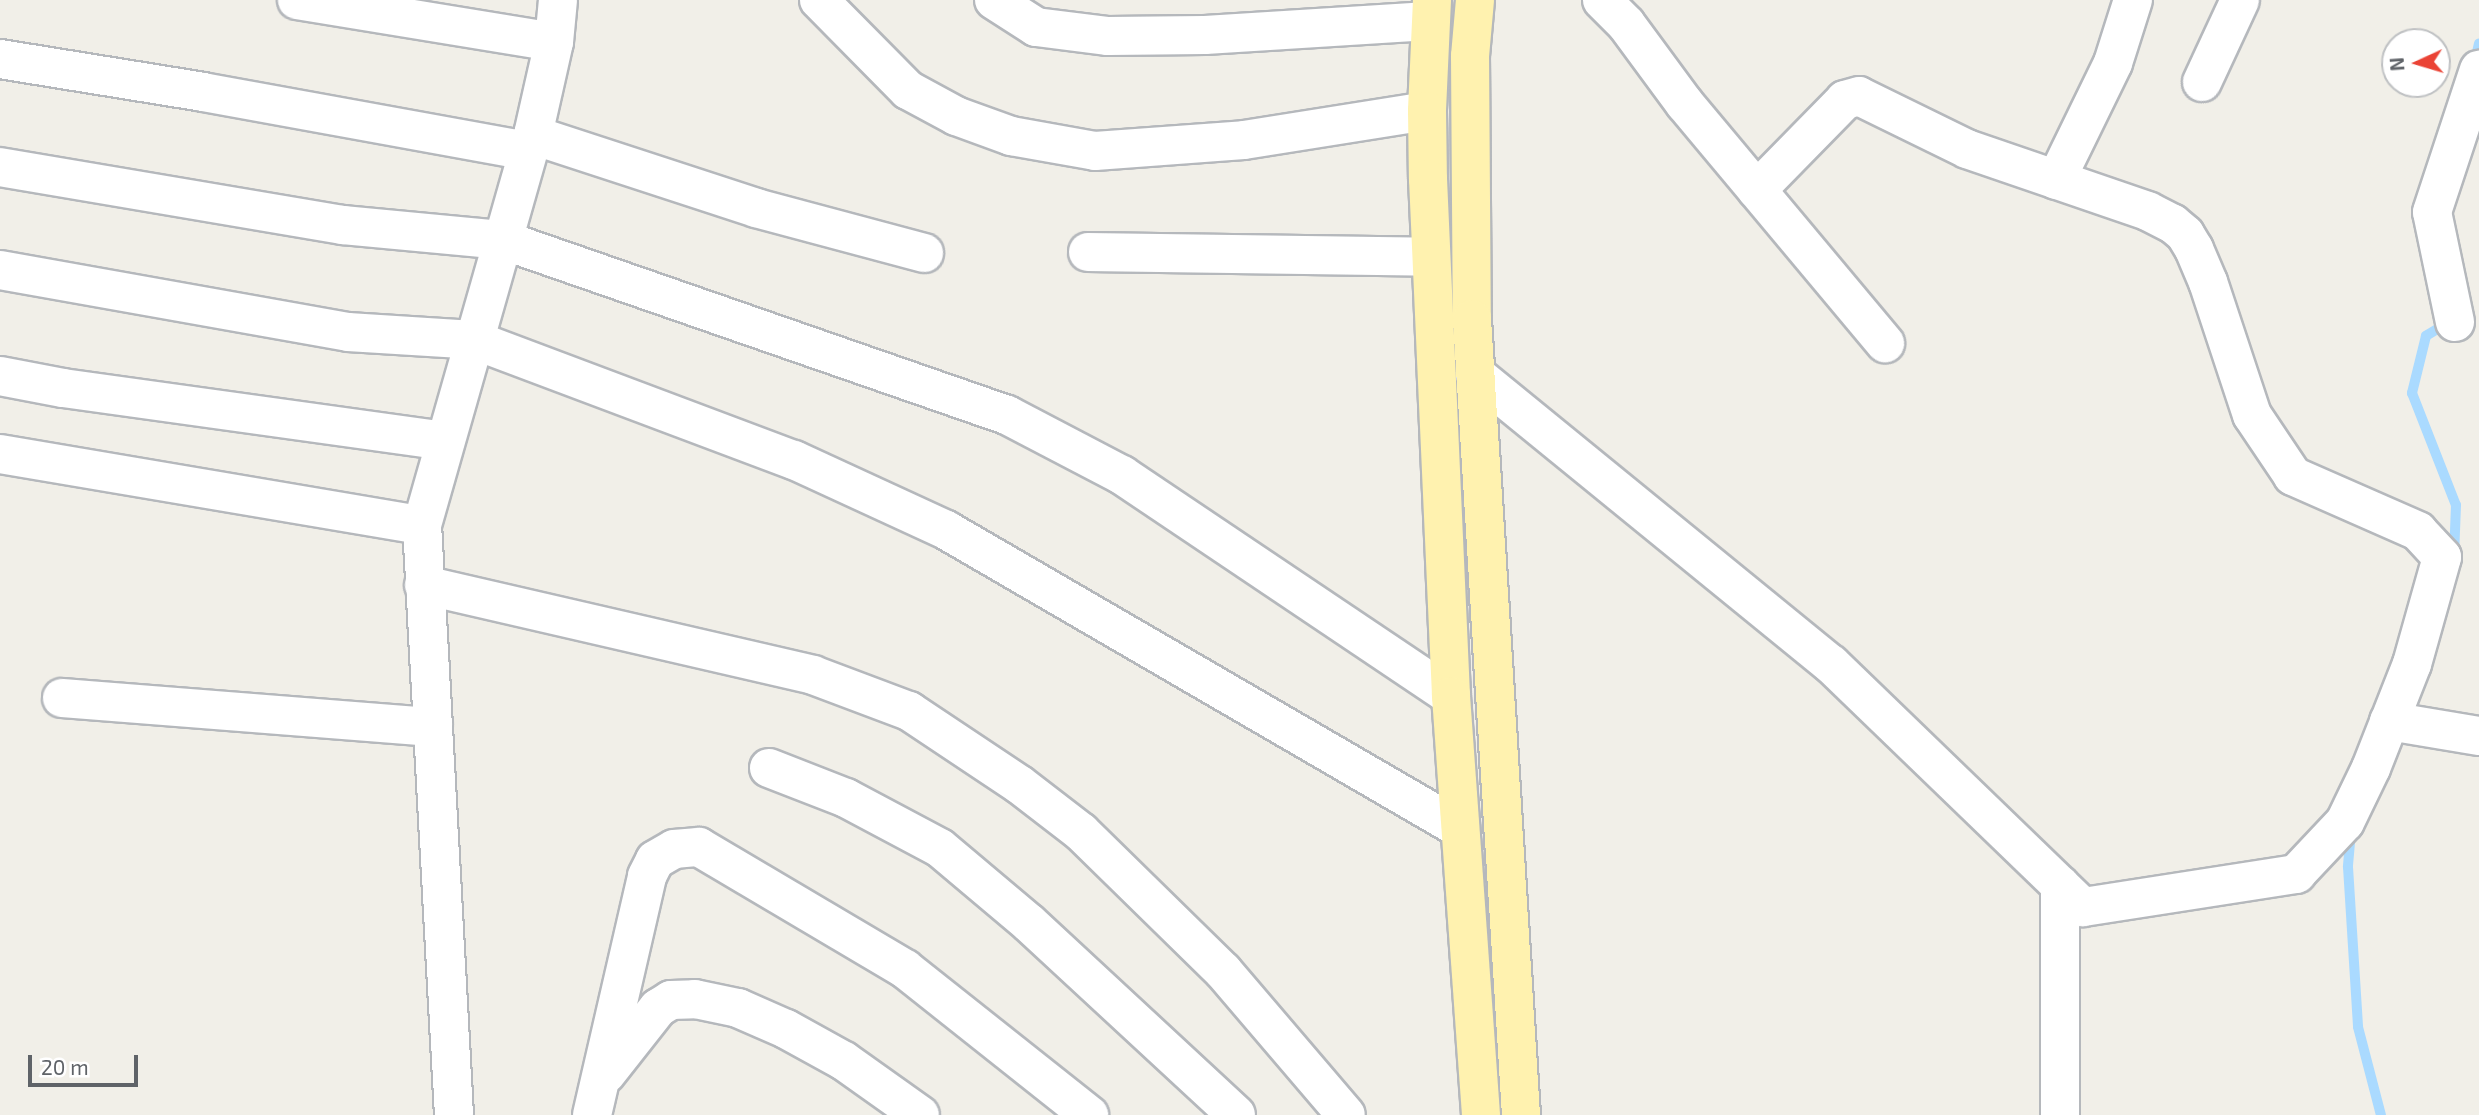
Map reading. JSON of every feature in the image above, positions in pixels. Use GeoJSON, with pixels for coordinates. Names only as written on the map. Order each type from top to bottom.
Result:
{"type":"FeatureCollection","features":[{"type":"Feature","properties":{"kind":"main road"},"geometry":{"type":"LineString","coordinates":[[1475,0],[1470,57],[1469,196],[1475,374],[1521,1115]]}},
{"type":"Feature","properties":{"kind":"main road"},"geometry":{"type":"LineString","coordinates":[[1431,10],[1427,111],[1431,257],[1451,696],[1480,1115]]}},
{"type":"Feature","properties":{"kind":"street"},"geometry":{"type":"LineString","coordinates":[[297,0],[554,42]]}},
{"type":"Feature","properties":{"kind":"street"},"geometry":{"type":"LineString","coordinates":[[454,1115],[422,525],[531,143],[554,42],[558,0]]}},
{"type":"Feature","properties":{"kind":"street"},"geometry":{"type":"LineString","coordinates":[[819,0],[908,90],[967,120],[1011,136],[1059,145],[1095,151],[1244,140],[1427,111]]}},
{"type":"Feature","properties":{"kind":"street"},"geometry":{"type":"LineString","coordinates":[[994,0],[1036,27],[1108,36],[1218,34],[1431,10]]}},
{"type":"Feature","properties":{"kind":"street"},"geometry":{"type":"LineString","coordinates":[[1602,0],[1626,24],[1685,104],[1885,343]]}},
{"type":"Feature","properties":{"kind":"street"},"geometry":{"type":"LineString","coordinates":[[2056,180],[2113,63],[2133,0]]}},
{"type":"Feature","properties":{"kind":"street"},"geometry":{"type":"LineString","coordinates":[[2202,82],[2240,0]]}},
{"type":"Feature","properties":{"kind":"street"},"geometry":{"type":"LineString","coordinates":[[0,60],[531,143],[924,253]]}},
{"type":"Feature","properties":{"kind":"street"},"geometry":{"type":"LineString","coordinates":[[2455,322],[2432,212],[2479,70]]}},
{"type":"Feature","properties":{"kind":"street"},"geometry":{"type":"LineString","coordinates":[[1475,374],[1831,664],[2083,907],[2297,874],[2344,821],[2412,664],[2442,557],[2418,531],[2293,476],[2252,415],[2208,282],[2185,234],[2148,211],[1967,149],[1866,98],[1852,95],[1757,190]]}},
{"type":"Feature","properties":{"kind":"street"},"geometry":{"type":"LineString","coordinates":[[0,167],[343,225],[503,240],[1007,415],[1122,475],[1451,696]]}},
{"type":"Feature","properties":{"kind":"street"},"geometry":{"type":"LineString","coordinates":[[1088,252],[1431,257]]}},
{"type":"Feature","properties":{"kind":"street"},"geometry":{"type":"LineString","coordinates":[[0,270],[348,332],[474,340],[794,460],[946,530],[1459,828]]}},
{"type":"Feature","properties":{"kind":"street"},"geometry":{"type":"LineString","coordinates":[[0,376],[63,388],[445,441]]}},
{"type":"Feature","properties":{"kind":"street"},"geometry":{"type":"LineString","coordinates":[[0,454],[422,525]]}},
{"type":"Feature","properties":{"kind":"street"},"geometry":{"type":"LineString","coordinates":[[425,585],[813,675],[909,711],[1020,785],[1081,832],[1223,971],[1346,1115]]}},
{"type":"Feature","properties":{"kind":"street"},"geometry":{"type":"LineString","coordinates":[[62,698],[433,727]]}},
{"type":"Feature","properties":{"kind":"street"},"geometry":{"type":"LineString","coordinates":[[2389,721],[2479,736]]}},
{"type":"Feature","properties":{"kind":"street"},"geometry":{"type":"LineString","coordinates":[[769,768],[846,798],[940,848],[1029,923],[1236,1115]]}},
{"type":"Feature","properties":{"kind":"street"},"geometry":{"type":"LineString","coordinates":[[595,1099],[648,876],[655,860],[674,849],[699,847],[905,969],[1088,1115]]}},
{"type":"Feature","properties":{"kind":"street"},"geometry":{"type":"LineString","coordinates":[[2060,885],[2060,1115]]}},
{"type":"Feature","properties":{"kind":"street"},"geometry":{"type":"LineString","coordinates":[[595,1099],[658,1008],[671,1000],[695,999],[738,1007],[786,1029],[845,1060],[919,1115]]}},
{"type":"Feature","properties":{"kind":"waterway"},"geometry":{"type":"LineString","coordinates":[[2474,65],[2479,44]]}},
{"type":"Feature","properties":{"kind":"waterway"},"geometry":{"type":"LineString","coordinates":[[2449,322],[2426,336],[2412,393],[2456,505],[2454,556]]}},
{"type":"Feature","properties":{"kind":"waterway"},"geometry":{"type":"LineString","coordinates":[[2351,831],[2348,867],[2358,1027],[2381,1115]]}}]}
